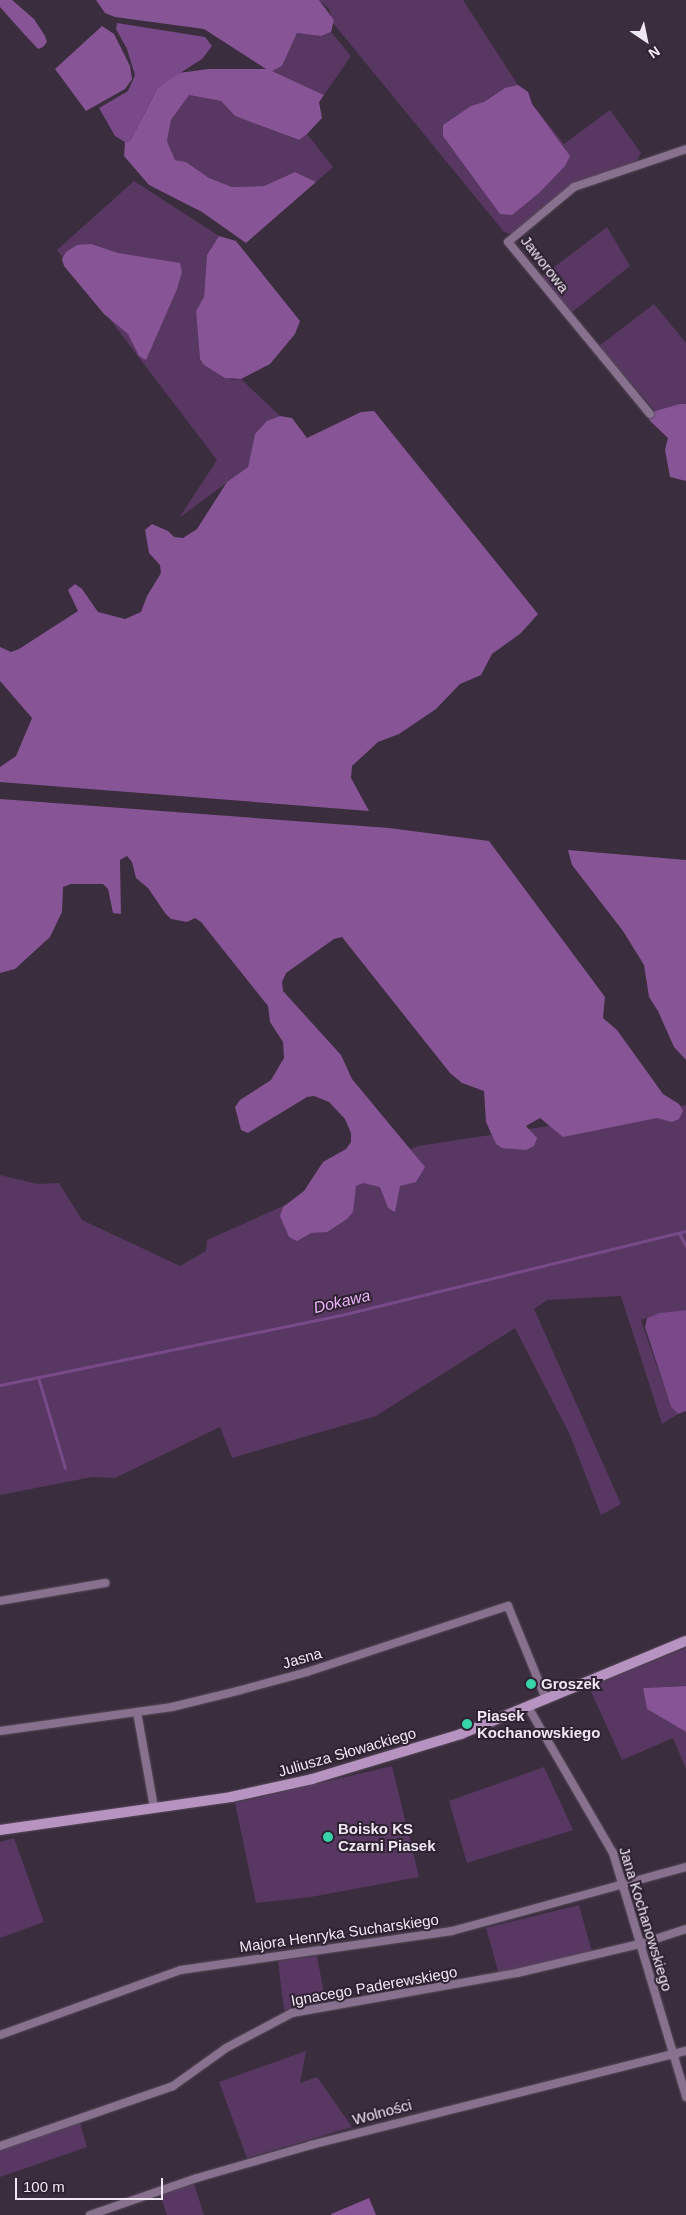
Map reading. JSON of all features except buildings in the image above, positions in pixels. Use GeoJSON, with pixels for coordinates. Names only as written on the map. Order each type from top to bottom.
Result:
{"type":"FeatureCollection","features":[{"type":"Feature","properties":{"kind":"street","name":"Jaworowa"},"geometry":{"type":"LineString","coordinates":[[650,414],[508,242],[574,187],[686,149]]}},
{"type":"Feature","properties":{"kind":"street"},"geometry":{"type":"LineString","coordinates":[[0,1601],[105,1583]]}},
{"type":"Feature","properties":{"kind":"street","name":"Jasna"},"geometry":{"type":"LineString","coordinates":[[0,1731],[137,1712],[180,1704],[306,1672],[508,1606],[546,1699]]}},
{"type":"Feature","properties":{"kind":"street","name":"Juliusza Słowackiego"},"geometry":{"type":"LineString","coordinates":[[0,1830],[231,1797],[312,1779],[434,1743],[528,1707],[686,1641]]}},
{"type":"Feature","properties":{"kind":"street","name":"Jana Kochanowskiego"},"geometry":{"type":"LineString","coordinates":[[528,1707],[613,1853],[686,2097]]}},
{"type":"Feature","properties":{"kind":"street"},"geometry":{"type":"LineString","coordinates":[[137,1712],[154,1807]]}},
{"type":"Feature","properties":{"kind":"street","name":"Majora Henryka Sucharskiego"},"geometry":{"type":"LineString","coordinates":[[0,2035],[181,1970],[452,1931],[624,1886],[686,1867]]}},
{"type":"Feature","properties":{"kind":"street","name":"Ignacego Paderewskiego"},"geometry":{"type":"LineString","coordinates":[[0,2146],[173,2086],[226,2048],[292,2013],[508,1975],[640,1944],[686,1929]]}},
{"type":"Feature","properties":{"kind":"street","name":"Wolności"},"geometry":{"type":"LineString","coordinates":[[90,2215],[197,2178],[311,2145],[686,2051]]}},
{"type":"Feature","properties":{"kind":"shaded area"},"geometry":{"type":"Polygon","coordinates":[[[0,0],[12,0],[34,19],[47,42],[43,47],[38,49],[24,34],[0,7],[0,0]]]}},
{"type":"Feature","properties":{"kind":"shaded area"},"geometry":{"type":"Polygon","coordinates":[[[96,0],[319,0],[334,20],[331,32],[321,36],[297,33],[282,66],[272,71],[324,95],[319,102],[322,118],[299,140],[235,116],[221,101],[189,95],[171,120],[167,141],[175,160],[186,162],[209,178],[232,187],[264,186],[295,172],[316,182],[246,243],[202,212],[149,185],[124,156],[125,142],[130,141],[158,87],[178,73],[209,69],[266,69],[204,29],[115,17],[105,13],[96,0]]]}},
{"type":"Feature","properties":{"kind":"shaded area"},"geometry":{"type":"Polygon","coordinates":[[[319,0],[463,0],[518,85],[528,92],[532,104],[564,144],[610,110],[641,153],[637,160],[628,165],[573,183],[511,234],[504,232],[333,23],[329,9],[319,0]]]}},
{"type":"Feature","properties":{"kind":"shaded area"},"geometry":{"type":"Polygon","coordinates":[[[117,23],[205,37],[212,46],[202,59],[158,87],[130,141],[125,142],[115,136],[99,108],[128,91],[135,75],[127,49],[116,29],[117,23]]]}},
{"type":"Feature","properties":{"kind":"shaded area"},"geometry":{"type":"Polygon","coordinates":[[[102,26],[114,34],[130,66],[132,79],[125,89],[86,111],[55,69],[102,26]]]}},
{"type":"Feature","properties":{"kind":"shaded area"},"geometry":{"type":"Polygon","coordinates":[[[331,32],[351,56],[324,95],[272,71],[282,66],[297,33],[321,36],[331,32]]]}},
{"type":"Feature","properties":{"kind":"shaded area"},"geometry":{"type":"Polygon","coordinates":[[[518,85],[528,92],[532,104],[570,156],[565,166],[539,193],[512,215],[500,214],[443,136],[443,125],[471,106],[484,102],[505,88],[518,85]]]}},
{"type":"Feature","properties":{"kind":"shaded area"},"geometry":{"type":"Polygon","coordinates":[[[189,95],[221,101],[235,116],[298,140],[307,134],[333,167],[316,182],[295,172],[264,186],[232,187],[209,178],[186,162],[175,160],[167,141],[171,120],[189,95]]]}},
{"type":"Feature","properties":{"kind":"shaded area"},"geometry":{"type":"Polygon","coordinates":[[[134,181],[219,236],[207,255],[204,297],[196,311],[200,359],[232,380],[241,379],[280,416],[255,434],[248,467],[179,518],[217,460],[57,250],[134,181]]]}},
{"type":"Feature","properties":{"kind":"shaded area"},"geometry":{"type":"Polygon","coordinates":[[[607,227],[630,266],[571,313],[541,277],[607,227]]]}},
{"type":"Feature","properties":{"kind":"shaded area"},"geometry":{"type":"Polygon","coordinates":[[[219,236],[236,241],[300,321],[295,334],[270,364],[241,379],[225,378],[204,365],[200,359],[196,311],[204,297],[207,255],[219,236]]]}},
{"type":"Feature","properties":{"kind":"shaded area"},"geometry":{"type":"Polygon","coordinates":[[[91,244],[118,253],[180,263],[182,272],[177,289],[146,360],[139,356],[128,334],[104,314],[64,266],[62,259],[66,252],[77,245],[91,244]]]}},
{"type":"Feature","properties":{"kind":"shaded area"},"geometry":{"type":"Polygon","coordinates":[[[654,304],[686,343],[686,404],[655,411],[599,346],[654,304]]]}},
{"type":"Feature","properties":{"kind":"shaded area"},"geometry":{"type":"Polygon","coordinates":[[[686,404],[686,481],[670,477],[665,450],[668,438],[649,420],[650,414],[655,411],[686,404]]]}},
{"type":"Feature","properties":{"kind":"shaded area"},"geometry":{"type":"Polygon","coordinates":[[[374,411],[538,614],[521,633],[492,654],[481,675],[460,684],[436,709],[399,734],[378,742],[352,766],[351,778],[369,811],[0,782],[0,767],[16,756],[32,718],[0,681],[0,647],[11,652],[19,649],[78,611],[68,590],[75,584],[82,589],[98,612],[125,619],[141,612],[147,596],[161,573],[160,565],[149,553],[145,530],[152,524],[168,531],[174,537],[183,538],[197,529],[227,482],[248,467],[255,434],[267,421],[280,416],[292,418],[307,438],[361,412],[374,411]]]}},
{"type":"Feature","properties":{"kind":"shaded area"},"geometry":{"type":"Polygon","coordinates":[[[0,799],[389,828],[489,841],[605,997],[603,1018],[617,1030],[663,1094],[679,1104],[683,1111],[679,1119],[672,1122],[657,1118],[563,1137],[540,1118],[526,1126],[537,1138],[534,1146],[526,1150],[502,1148],[496,1144],[486,1122],[484,1091],[462,1083],[450,1073],[342,937],[334,939],[286,973],[282,982],[283,991],[341,1055],[352,1079],[425,1167],[416,1182],[400,1186],[395,1212],[388,1208],[380,1187],[363,1183],[356,1186],[353,1212],[347,1219],[327,1232],[311,1233],[297,1241],[289,1237],[280,1216],[283,1207],[304,1191],[323,1162],[346,1149],[351,1142],[351,1133],[345,1119],[329,1102],[314,1096],[307,1097],[248,1133],[241,1130],[235,1107],[240,1100],[271,1080],[284,1058],[283,1042],[270,1022],[268,1006],[201,922],[195,918],[187,922],[171,919],[148,888],[136,878],[132,862],[127,856],[120,860],[121,914],[113,913],[108,889],[103,884],[71,884],[63,887],[62,912],[50,937],[15,969],[0,973],[0,799]]]}},
{"type":"Feature","properties":{"kind":"shaded area"},"geometry":{"type":"Polygon","coordinates":[[[568,850],[686,860],[686,1060],[674,1047],[658,1011],[649,997],[644,965],[623,931],[572,865],[568,850]]]}},
{"type":"Feature","properties":{"kind":"shaded area"},"geometry":{"type":"Polygon","coordinates":[[[686,1105],[686,1310],[659,1313],[641,1320],[671,1407],[678,1414],[662,1424],[621,1296],[547,1300],[534,1309],[621,1504],[601,1515],[570,1435],[515,1328],[376,1416],[232,1458],[220,1427],[115,1478],[92,1477],[0,1495],[0,1175],[38,1184],[59,1183],[82,1220],[180,1266],[206,1251],[207,1240],[418,1146],[686,1105]]]}},
{"type":"Feature","properties":{"kind":"shaded area"},"geometry":{"type":"Polygon","coordinates":[[[686,1310],[686,1411],[678,1414],[671,1407],[645,1327],[647,1318],[659,1313],[686,1310]]]}},
{"type":"Feature","properties":{"kind":"shaded area"},"geometry":{"type":"Polygon","coordinates":[[[686,1648],[686,1686],[643,1688],[647,1709],[686,1732],[686,1769],[673,1738],[622,1760],[589,1687],[686,1648]]]}},
{"type":"Feature","properties":{"kind":"shaded area"},"geometry":{"type":"Polygon","coordinates":[[[686,1686],[686,1732],[647,1709],[643,1688],[686,1686]]]}},
{"type":"Feature","properties":{"kind":"shaded area","name":"Boisko KS Czarni Piasek"},"geometry":{"type":"Polygon","coordinates":[[[392,1766],[419,1877],[311,1897],[256,1903],[235,1803],[392,1766]]]}},
{"type":"Feature","properties":{"kind":"shaded area"},"geometry":{"type":"Polygon","coordinates":[[[544,1767],[573,1830],[467,1863],[449,1801],[544,1767]]]}},
{"type":"Feature","properties":{"kind":"shaded area"},"geometry":{"type":"Polygon","coordinates":[[[14,1838],[44,1922],[0,1938],[0,1842],[14,1838]]]}},
{"type":"Feature","properties":{"kind":"shaded area"},"geometry":{"type":"Polygon","coordinates":[[[579,1905],[592,1952],[499,1974],[486,1928],[579,1905]]]}},
{"type":"Feature","properties":{"kind":"shaded area"},"geometry":{"type":"Polygon","coordinates":[[[317,1956],[326,2004],[284,2010],[278,1961],[317,1956]]]}},
{"type":"Feature","properties":{"kind":"shaded area"},"geometry":{"type":"Polygon","coordinates":[[[306,2051],[300,2083],[317,2077],[352,2127],[247,2158],[219,2082],[306,2051]]]}},
{"type":"Feature","properties":{"kind":"shaded area"},"geometry":{"type":"Polygon","coordinates":[[[80,2123],[87,2147],[0,2177],[0,2150],[80,2123]]]}},
{"type":"Feature","properties":{"kind":"shaded area"},"geometry":{"type":"Polygon","coordinates":[[[194,2184],[204,2215],[167,2215],[160,2195],[194,2184]]]}},
{"type":"Feature","properties":{"kind":"shaded area"},"geometry":{"type":"Polygon","coordinates":[[[369,2198],[376,2215],[331,2215],[331,2214],[369,2198]]]}},
{"type":"Feature","properties":{"kind":"waterway","name":"Dokawa"},"geometry":{"type":"LineString","coordinates":[[0,1385],[341,1315],[686,1231]]}},
{"type":"Feature","properties":{"kind":"waterway"},"geometry":{"type":"LineString","coordinates":[[679,1233],[686,1246]]}},
{"type":"Feature","properties":{"kind":"waterway"},"geometry":{"type":"LineString","coordinates":[[38,1377],[65,1468]]}},
{"type":"Feature","properties":{"kind":"place","name":"Groszek"},"geometry":{"type":"Point","coordinates":[531,1684]}},
{"type":"Feature","properties":{"kind":"place","name":"Piasek Kochanowskiego"},"geometry":{"type":"Point","coordinates":[467,1724]}},
{"type":"Feature","properties":{"kind":"place","name":"Boisko KS Czarni Piasek"},"geometry":{"type":"Point","coordinates":[328,1837]}}]}
